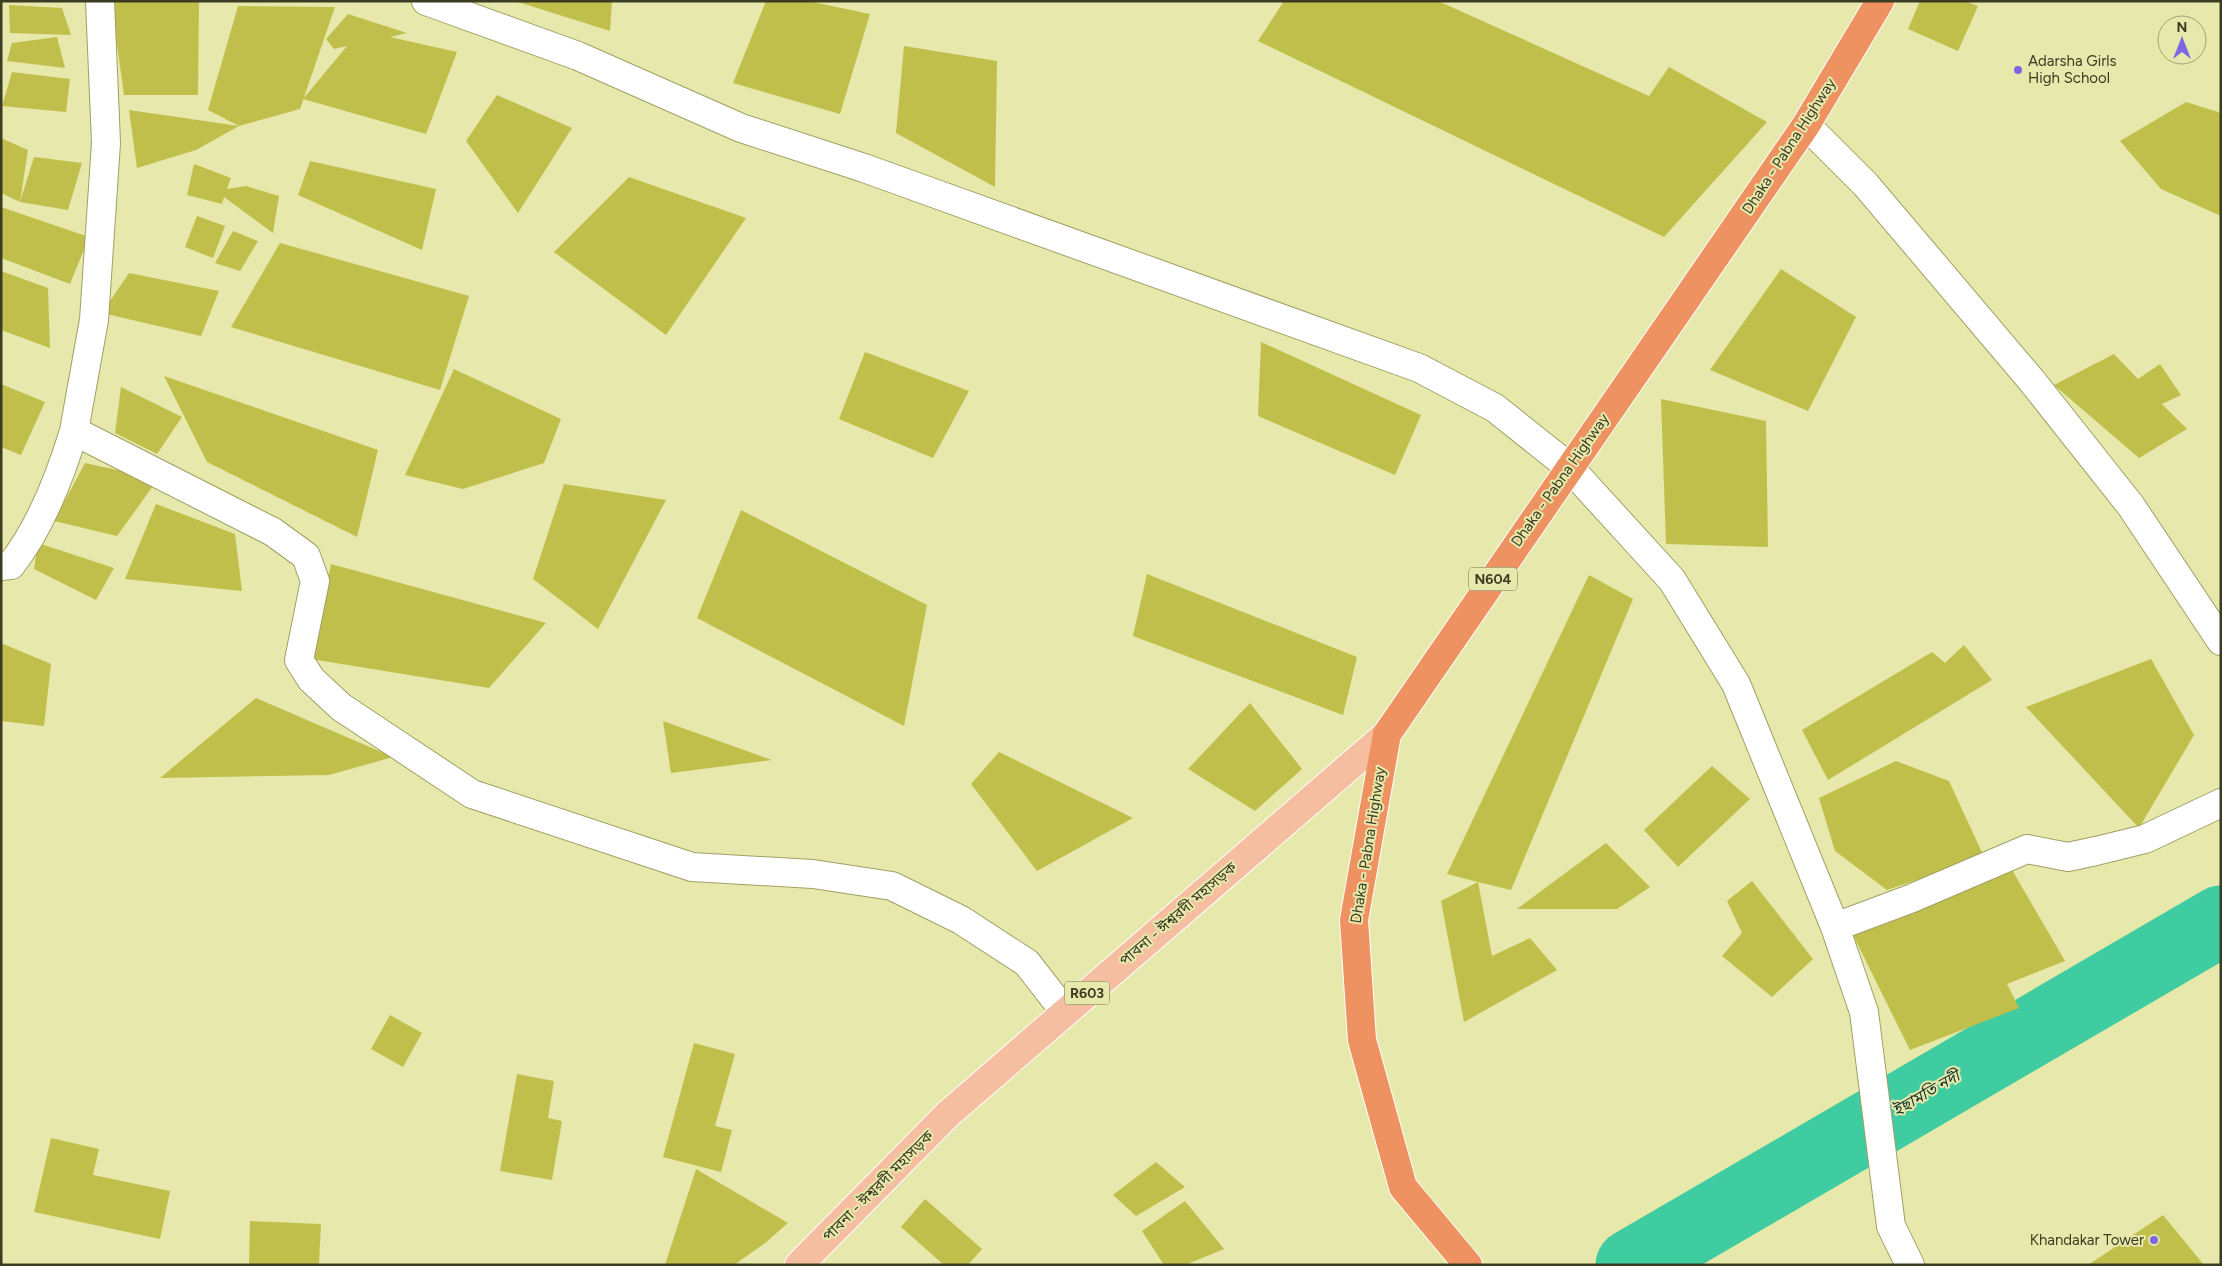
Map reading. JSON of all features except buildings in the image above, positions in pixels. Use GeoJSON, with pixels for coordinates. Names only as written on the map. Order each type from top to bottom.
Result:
{"type":"FeatureCollection","features":[{"type":"Feature","properties":{"kind":"highway","name":"Dhaka - Pabna Highway"},"geometry":{"type":"LineString","coordinates":[[1468,1265],[1403,1187],[1362,1040],[1354,920],[1387,734],[1569,467],[1806,126],[1880,1]]}},
{"type":"Feature","properties":{"kind":"main road","name":"পাবনা - ঈশ্বরদী মহাসড়ক"},"geometry":{"type":"LineString","coordinates":[[799,1265],[948,1114],[1387,734]]}},
{"type":"Feature","properties":{"kind":"street"},"geometry":{"type":"LineString","coordinates":[[1,566],[11,565],[28,544],[66,456],[74,431],[94,320],[106,143],[100,1]]}},
{"type":"Feature","properties":{"kind":"street"},"geometry":{"type":"LineString","coordinates":[[426,1],[578,56],[741,128],[864,168],[1419,368],[1495,408],[1569,467],[1672,580],[1736,684],[1835,927],[1864,1012],[1891,1226],[1910,1265]]}},
{"type":"Feature","properties":{"kind":"street"},"geometry":{"type":"LineString","coordinates":[[1806,126],[1866,185],[2032,381],[2131,506],[2221,641]]}},
{"type":"Feature","properties":{"kind":"street"},"geometry":{"type":"LineString","coordinates":[[74,431],[273,532],[306,556],[315,581],[299,660],[310,678],[341,708],[472,794],[692,867],[812,874],[892,886],[961,920],[1027,963],[1065,1012]]}},
{"type":"Feature","properties":{"kind":"street"},"geometry":{"type":"LineString","coordinates":[[1835,927],[1910,900],[2027,850],[2068,857],[2096,852],[2145,839],[2221,803]]}},
{"type":"Feature","properties":{"kind":"waterway","name":"ইছামতি নদী"},"geometry":{"type":"LineString","coordinates":[[1631,1265],[2221,921]]}},
{"type":"Feature","properties":{"kind":"place","name":"Adarsha Girls High School"},"geometry":{"type":"Point","coordinates":[2018,70]}},
{"type":"Feature","properties":{"kind":"place","name":"Khandakar Tower"},"geometry":{"type":"Point","coordinates":[2154,1240]}}]}
